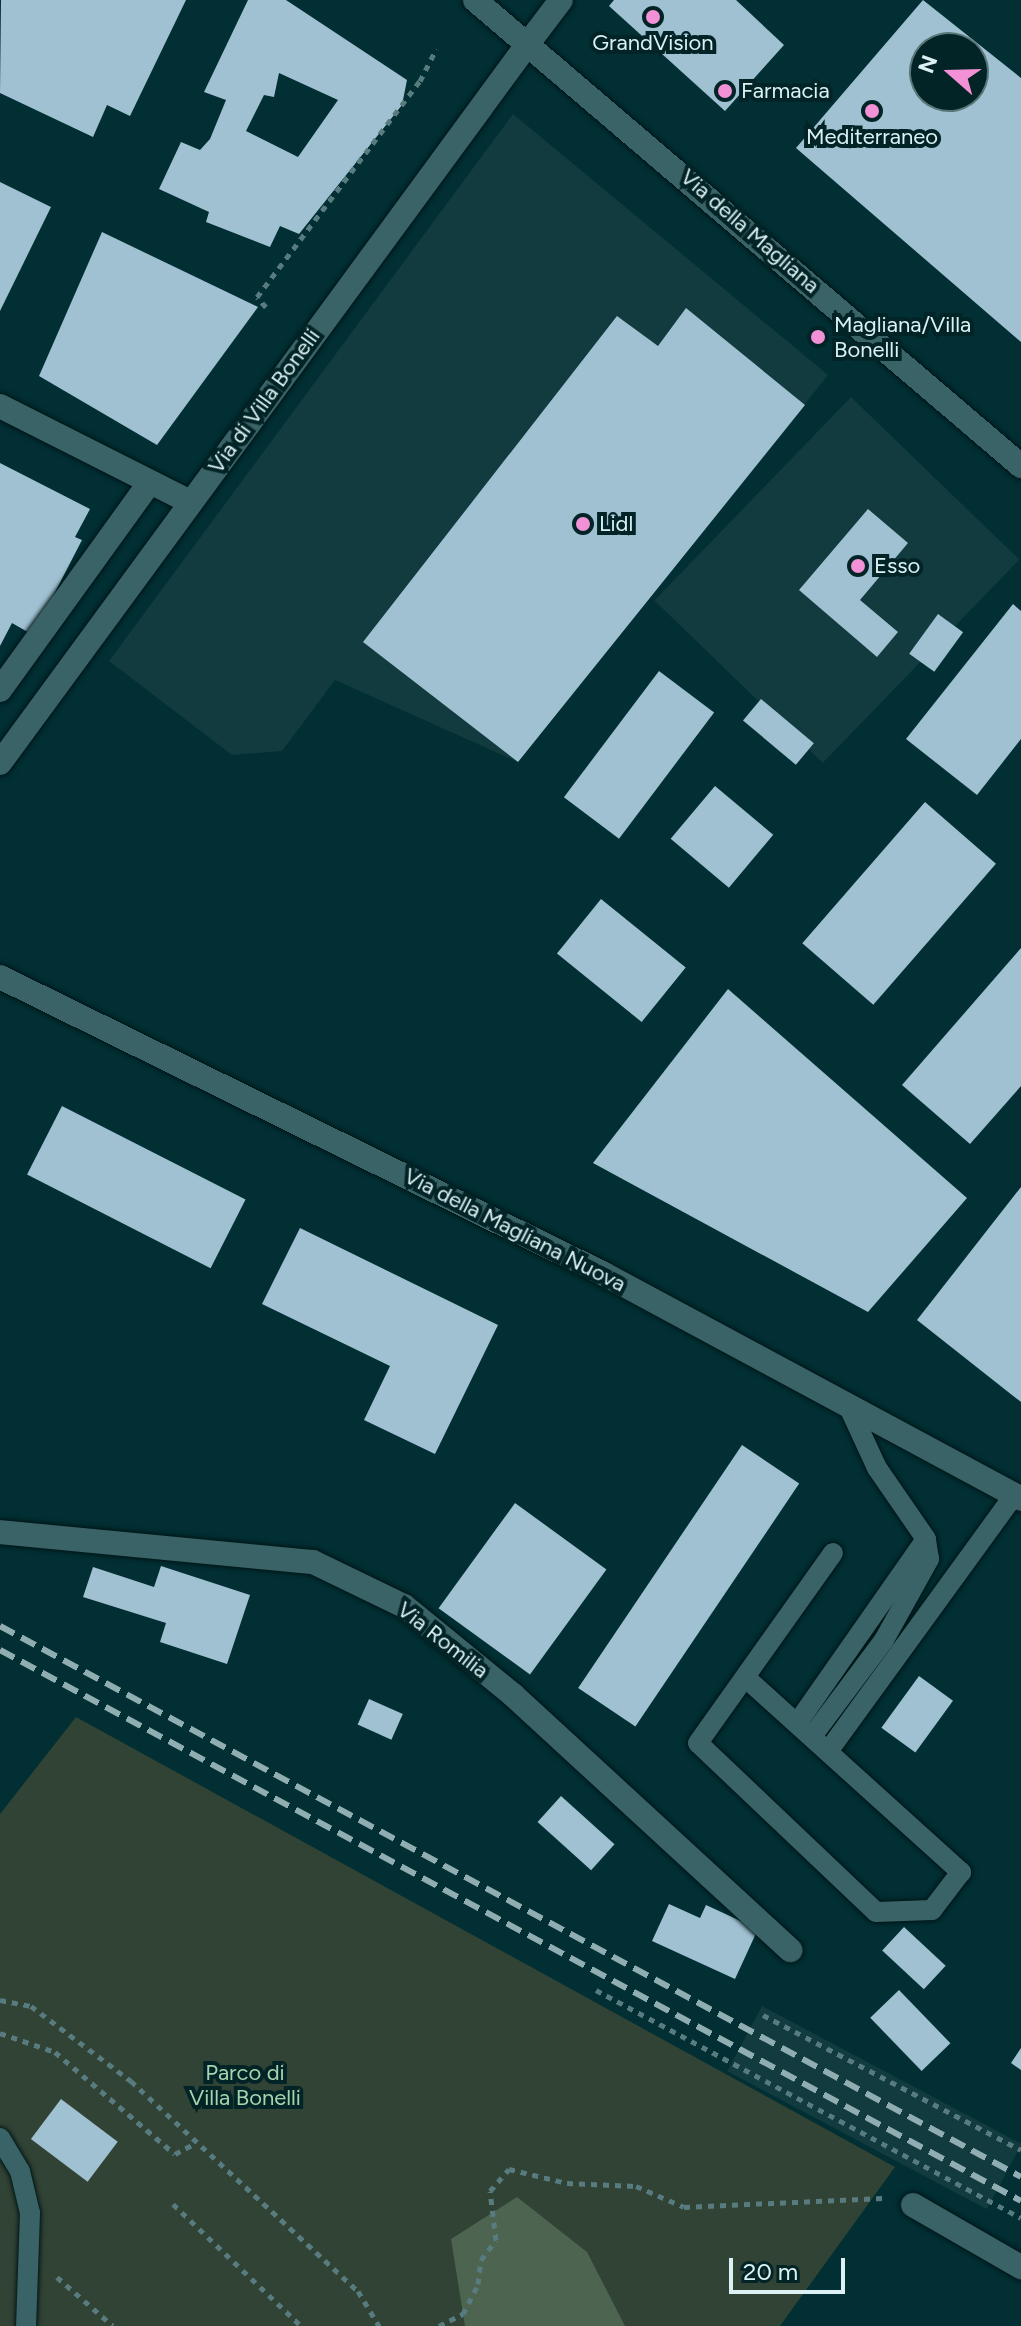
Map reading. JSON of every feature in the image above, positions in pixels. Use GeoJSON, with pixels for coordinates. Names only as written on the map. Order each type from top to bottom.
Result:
{"type":"FeatureCollection","features":[{"type":"Feature","properties":{"kind":"street","name":"Via della Magliana"},"geometry":{"type":"LineString","coordinates":[[475,0],[530,41],[1021,466]]}},
{"type":"Feature","properties":{"kind":"street","name":"Via di Villa Bonelli"},"geometry":{"type":"LineString","coordinates":[[0,763],[561,0]]}},
{"type":"Feature","properties":{"kind":"street"},"geometry":{"type":"LineString","coordinates":[[0,406],[190,502]]}},
{"type":"Feature","properties":{"kind":"street"},"geometry":{"type":"LineString","coordinates":[[0,690],[150,482]]}},
{"type":"Feature","properties":{"kind":"street","name":"Via della Magliana Nuova"},"geometry":{"type":"LineString","coordinates":[[0,977],[446,1194],[847,1403],[1018,1497]]}},
{"type":"Feature","properties":{"kind":"street","name":"Via Romilia"},"geometry":{"type":"LineString","coordinates":[[0,1532],[313,1562],[404,1606],[513,1695],[790,1950]]}},
{"type":"Feature","properties":{"kind":"street"},"geometry":{"type":"LineString","coordinates":[[913,2205],[1021,2267]]}},
{"type":"Feature","properties":{"kind":"lane"},"geometry":{"type":"LineString","coordinates":[[805,1728],[919,1586],[928,1568],[926,1539],[877,1468],[847,1403]]}},
{"type":"Feature","properties":{"kind":"lane"},"geometry":{"type":"LineString","coordinates":[[829,1750],[1018,1497]]}},
{"type":"Feature","properties":{"kind":"lane"},"geometry":{"type":"LineString","coordinates":[[746,1678],[805,1728],[961,1872],[932,1910],[876,1912],[698,1743],[833,1553]]}},
{"type":"Feature","properties":{"kind":"lane"},"geometry":{"type":"LineString","coordinates":[[0,2138],[20,2171],[33,2274],[26,2326]]}},
{"type":"Feature","properties":{"kind":"path"},"geometry":{"type":"LineString","coordinates":[[266,307],[257,297],[420,81],[436,49]]}},
{"type":"Feature","properties":{"kind":"path"},"geometry":{"type":"LineString","coordinates":[[596,1990],[1021,2218]]}},
{"type":"Feature","properties":{"kind":"path"},"geometry":{"type":"LineString","coordinates":[[0,2000],[31,2006],[131,2081],[358,2291],[379,2326]]}},
{"type":"Feature","properties":{"kind":"path"},"geometry":{"type":"LineString","coordinates":[[763,2015],[1021,2150]]}},
{"type":"Feature","properties":{"kind":"path"},"geometry":{"type":"LineString","coordinates":[[0,2033],[55,2052],[175,2154],[196,2143]]}},
{"type":"Feature","properties":{"kind":"path"},"geometry":{"type":"LineString","coordinates":[[439,2326],[463,2314],[478,2284],[481,2260],[496,2240],[490,2191],[509,2169],[567,2183],[636,2186],[684,2207],[869,2195],[913,2205]]}},
{"type":"Feature","properties":{"kind":"path"},"geometry":{"type":"LineString","coordinates":[[173,2204],[301,2326]]}},
{"type":"Feature","properties":{"kind":"path"},"geometry":{"type":"LineString","coordinates":[[33,2274],[60,2277],[113,2326]]}},
{"type":"Feature","properties":{"kind":"shaded area"},"geometry":{"type":"Polygon","coordinates":[[[513,114],[828,375],[518,762],[335,680],[282,751],[232,755],[109,661],[513,114]]]}},
{"type":"Feature","properties":{"kind":"shaded area"},"geometry":{"type":"Polygon","coordinates":[[[851,397],[1019,560],[823,763],[654,601],[851,397]]]}},
{"type":"Feature","properties":{"kind":"shaded area"},"geometry":{"type":"Polygon","coordinates":[[[762,2006],[1021,2144],[987,2209],[727,2071],[762,2006]]]}},
{"type":"Feature","properties":{"kind":"green space","name":"Parco di Villa Bonelli"},"geometry":{"type":"Polygon","coordinates":[[[76,1717],[895,2167],[780,2326],[0,2326],[0,1814],[76,1717]]]}},
{"type":"Feature","properties":{"kind":"green space"},"geometry":{"type":"Polygon","coordinates":[[[517,2197],[587,2252],[625,2326],[465,2326],[451,2239],[517,2197]]]}},
{"type":"Feature","properties":{"kind":"building"},"geometry":{"type":"Polygon","coordinates":[[[1,0],[186,0],[130,116],[107,105],[93,137],[0,93],[1,0]]]}},
{"type":"Feature","properties":{"kind":"building"},"geometry":{"type":"Polygon","coordinates":[[[248,0],[286,0],[407,80],[402,105],[299,234],[280,226],[270,247],[206,222],[209,212],[159,189],[181,142],[200,150],[210,139],[226,100],[204,92],[248,0]],[[279,73],[274,97],[264,95],[246,131],[298,157],[338,100],[279,73]]]}},
{"type":"Feature","properties":{"kind":"building"},"geometry":{"type":"Polygon","coordinates":[[[614,0],[736,0],[784,45],[725,111],[609,6],[614,0]]]}},
{"type":"Feature","properties":{"kind":"building"},"geometry":{"type":"Polygon","coordinates":[[[923,0],[963,32],[909,32],[909,112],[989,112],[989,53],[1021,78],[1021,342],[796,148],[923,0]]]}},
{"type":"Feature","properties":{"kind":"building"},"geometry":{"type":"Polygon","coordinates":[[[0,182],[51,207],[0,311],[0,182]]]}},
{"type":"Feature","properties":{"kind":"building"},"geometry":{"type":"Polygon","coordinates":[[[102,232],[258,307],[157,445],[39,376],[102,232]]]}},
{"type":"Feature","properties":{"kind":"building","name":"Lidl"},"geometry":{"type":"Polygon","coordinates":[[[686,308],[805,405],[518,762],[363,642],[617,316],[658,346],[686,308]]]}},
{"type":"Feature","properties":{"kind":"building"},"geometry":{"type":"Polygon","coordinates":[[[0,463],[90,509],[75,537],[82,540],[33,635],[12,623],[0,646],[0,463]]]}},
{"type":"Feature","properties":{"kind":"building"},"geometry":{"type":"Polygon","coordinates":[[[868,509],[908,543],[860,600],[898,632],[877,657],[799,590],[868,509]]]}},
{"type":"Feature","properties":{"kind":"building"},"geometry":{"type":"Polygon","coordinates":[[[1013,604],[1021,611],[1021,739],[977,795],[906,739],[1013,604]]]}},
{"type":"Feature","properties":{"kind":"building"},"geometry":{"type":"Polygon","coordinates":[[[938,614],[963,632],[934,672],[909,654],[938,614]]]}},
{"type":"Feature","properties":{"kind":"building"},"geometry":{"type":"Polygon","coordinates":[[[659,671],[714,713],[619,839],[564,797],[659,671]]]}},
{"type":"Feature","properties":{"kind":"building"},"geometry":{"type":"Polygon","coordinates":[[[761,699],[814,743],[796,765],[743,720],[761,699]]]}},
{"type":"Feature","properties":{"kind":"building"},"geometry":{"type":"Polygon","coordinates":[[[715,786],[773,835],[729,888],[671,839],[715,786]]]}},
{"type":"Feature","properties":{"kind":"building"},"geometry":{"type":"Polygon","coordinates":[[[925,802],[996,864],[873,1005],[802,943],[925,802]]]}},
{"type":"Feature","properties":{"kind":"building"},"geometry":{"type":"Polygon","coordinates":[[[601,899],[686,968],[642,1022],[557,953],[601,899]]]}},
{"type":"Feature","properties":{"kind":"building"},"geometry":{"type":"Polygon","coordinates":[[[1021,948],[1021,1086],[970,1144],[902,1085],[1021,948]]]}},
{"type":"Feature","properties":{"kind":"building"},"geometry":{"type":"Polygon","coordinates":[[[728,989],[967,1198],[868,1312],[593,1163],[728,989]]]}},
{"type":"Feature","properties":{"kind":"building"},"geometry":{"type":"Polygon","coordinates":[[[62,1106],[246,1200],[211,1268],[27,1175],[62,1106]]]}},
{"type":"Feature","properties":{"kind":"building"},"geometry":{"type":"Polygon","coordinates":[[[1021,1187],[1021,1402],[917,1320],[1021,1187]]]}},
{"type":"Feature","properties":{"kind":"building"},"geometry":{"type":"Polygon","coordinates":[[[300,1228],[498,1325],[435,1454],[364,1420],[390,1366],[262,1304],[300,1228]]]}},
{"type":"Feature","properties":{"kind":"building"},"geometry":{"type":"Polygon","coordinates":[[[742,1445],[799,1484],[635,1726],[578,1688],[742,1445]]]}},
{"type":"Feature","properties":{"kind":"building"},"geometry":{"type":"Polygon","coordinates":[[[515,1503],[606,1569],[530,1675],[439,1608],[515,1503]]]}},
{"type":"Feature","properties":{"kind":"building"},"geometry":{"type":"Polygon","coordinates":[[[161,1566],[250,1595],[227,1664],[160,1642],[166,1623],[83,1597],[93,1567],[154,1587],[161,1566]]]}},
{"type":"Feature","properties":{"kind":"building"},"geometry":{"type":"Polygon","coordinates":[[[919,1676],[953,1701],[915,1752],[881,1728],[919,1676]]]}},
{"type":"Feature","properties":{"kind":"building"},"geometry":{"type":"Polygon","coordinates":[[[369,1699],[403,1714],[391,1740],[358,1725],[369,1699]]]}},
{"type":"Feature","properties":{"kind":"building"},"geometry":{"type":"Polygon","coordinates":[[[561,1796],[615,1844],[591,1870],[538,1822],[561,1796]]]}},
{"type":"Feature","properties":{"kind":"building"},"geometry":{"type":"Polygon","coordinates":[[[669,1904],[700,1918],[706,1905],[758,1929],[735,1979],[652,1941],[669,1904]]]}},
{"type":"Feature","properties":{"kind":"building"},"geometry":{"type":"Polygon","coordinates":[[[904,1927],[946,1966],[924,1989],[882,1950],[904,1927]]]}},
{"type":"Feature","properties":{"kind":"building"},"geometry":{"type":"Polygon","coordinates":[[[899,1990],[950,2043],[922,2071],[870,2018],[899,1990]]]}},
{"type":"Feature","properties":{"kind":"building"},"geometry":{"type":"Polygon","coordinates":[[[1021,2048],[1021,2070],[1011,2063],[1021,2048]]]}},
{"type":"Feature","properties":{"kind":"building"},"geometry":{"type":"Polygon","coordinates":[[[61,2099],[118,2142],[88,2182],[31,2139],[61,2099]]]}},
{"type":"Feature","properties":{"kind":"railway"},"geometry":{"type":"LineString","coordinates":[[0,1626],[1021,2177]]}},
{"type":"Feature","properties":{"kind":"railway"},"geometry":{"type":"LineString","coordinates":[[0,1650],[1021,2201]]}},
{"type":"Feature","properties":{"kind":"place","name":"GrandVision"},"geometry":{"type":"Point","coordinates":[653,17]}},
{"type":"Feature","properties":{"kind":"place","name":"Farmacia"},"geometry":{"type":"Point","coordinates":[725,91]}},
{"type":"Feature","properties":{"kind":"place","name":"Mediterraneo"},"geometry":{"type":"Point","coordinates":[872,111]}},
{"type":"Feature","properties":{"kind":"place","name":"Magliana/Villa Bonelli"},"geometry":{"type":"Point","coordinates":[818,337]}},
{"type":"Feature","properties":{"kind":"place","name":"Lidl"},"geometry":{"type":"Point","coordinates":[583,524]}},
{"type":"Feature","properties":{"kind":"place","name":"Esso"},"geometry":{"type":"Point","coordinates":[858,566]}}]}
